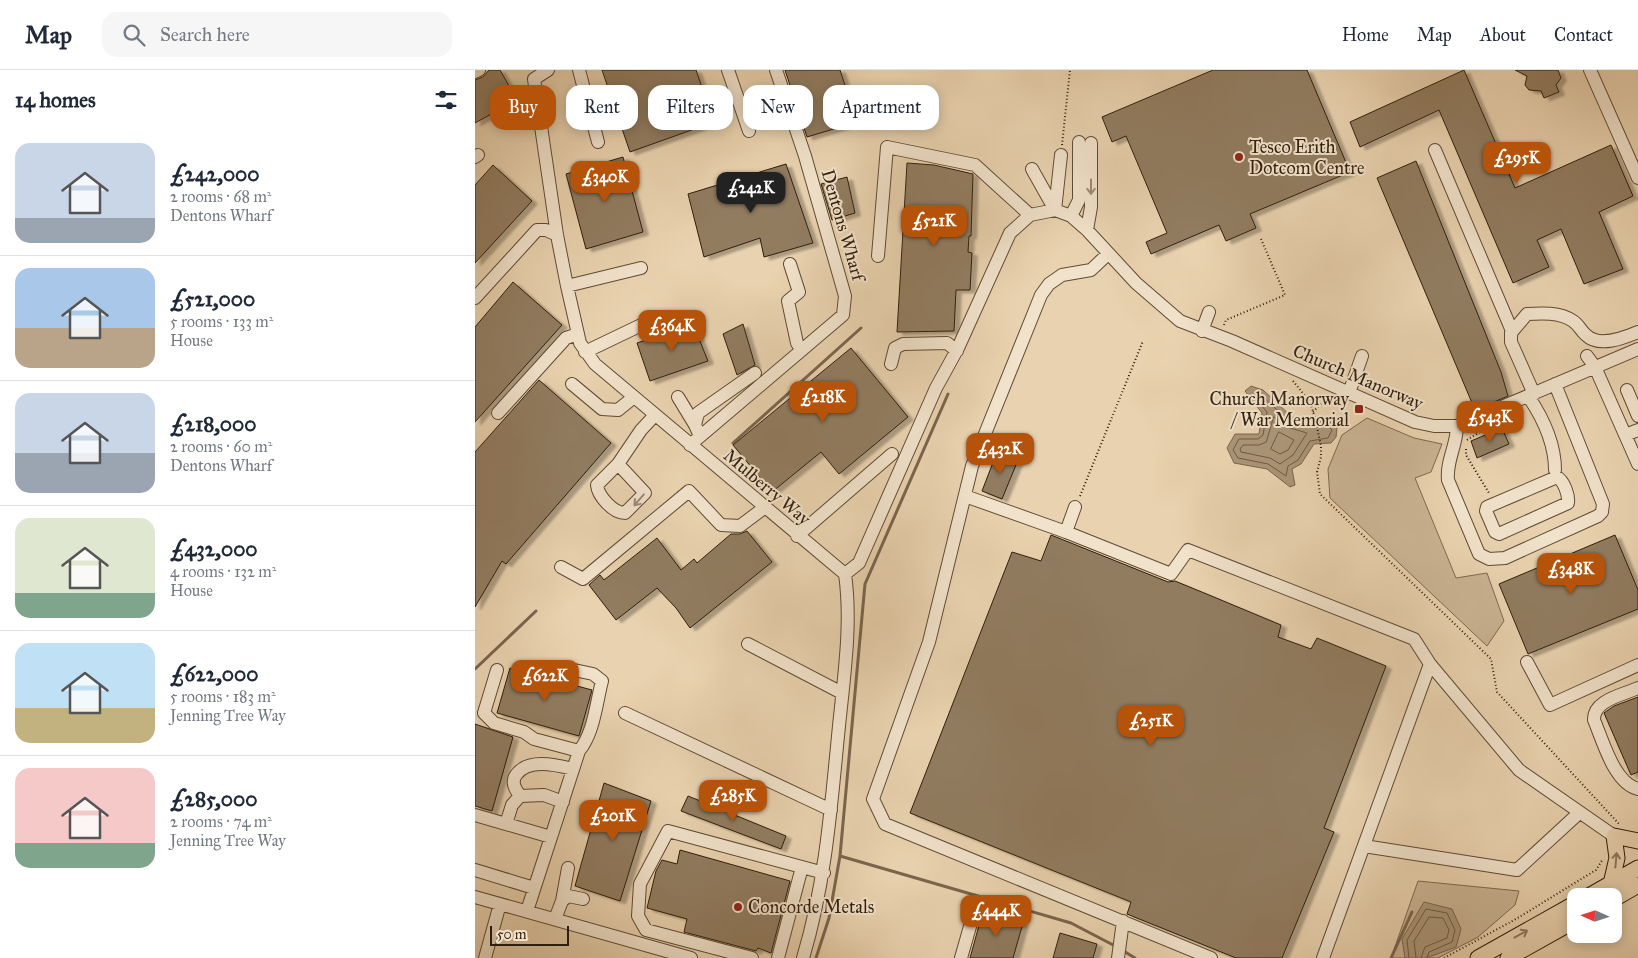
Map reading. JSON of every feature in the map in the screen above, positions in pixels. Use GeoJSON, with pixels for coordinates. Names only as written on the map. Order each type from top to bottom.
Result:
{"type":"FeatureCollection","features":[{"type":"Feature","properties":{"kind":"main road"},"geometry":{"type":"LineString","coordinates":[[1611,884],[1617,858],[1617,832],[1638,840]]}},
{"type":"Feature","properties":{"kind":"main road"},"geometry":{"type":"LineString","coordinates":[[1604,888],[1638,868]]}},
{"type":"Feature","properties":{"kind":"main road"},"geometry":{"type":"LineString","coordinates":[[1623,894],[1638,885]]}},
{"type":"Feature","properties":{"kind":"main road"},"geometry":{"type":"LineString","coordinates":[[1478,958],[1567,908]]}},
{"type":"Feature","properties":{"kind":"main road"},"geometry":{"type":"LineString","coordinates":[[1508,958],[1567,925]]}},
{"type":"Feature","properties":{"kind":"street"},"geometry":{"type":"LineString","coordinates":[[475,72],[479,70]]}},
{"type":"Feature","properties":{"kind":"street","name":"Mulberry Way"},"geometry":{"type":"LineString","coordinates":[[548,70],[534,80],[557,234],[578,334],[585,352],[595,364],[655,415],[695,435],[764,508],[845,574]]}},
{"type":"Feature","properties":{"kind":"street"},"geometry":{"type":"LineString","coordinates":[[579,70],[598,142]]}},
{"type":"Feature","properties":{"kind":"street"},"geometry":{"type":"LineString","coordinates":[[728,70],[749,131]]}},
{"type":"Feature","properties":{"kind":"street","name":"Dentons Wharf"},"geometry":{"type":"LineString","coordinates":[[695,435],[843,315],[845,296],[805,156],[776,70]]}},
{"type":"Feature","properties":{"kind":"street"},"geometry":{"type":"LineString","coordinates":[[1590,70],[1638,178]]}},
{"type":"Feature","properties":{"kind":"street"},"geometry":{"type":"LineString","coordinates":[[803,958],[824,873],[831,810],[849,600],[845,574],[859,563],[936,388],[957,351],[1010,233],[1030,216],[1055,210],[1071,216],[1079,200],[1085,142],[1091,207],[1087,230]]}},
{"type":"Feature","properties":{"kind":"street"},"geometry":{"type":"LineString","coordinates":[[878,256],[887,147],[975,165],[1030,216]]}},
{"type":"Feature","properties":{"kind":"street"},"geometry":{"type":"LineString","coordinates":[[1435,150],[1512,331],[1511,342],[1545,426],[1543,443],[1569,498],[1568,503],[1499,534],[1495,532],[1486,511],[1487,507],[1556,474]]}},
{"type":"Feature","properties":{"kind":"street"},"geometry":{"type":"LineString","coordinates":[[1055,210],[1061,155]]}},
{"type":"Feature","properties":{"kind":"street"},"geometry":{"type":"LineString","coordinates":[[1032,169],[1055,210]]}},
{"type":"Feature","properties":{"kind":"street","name":"Church Manorway"},"geometry":{"type":"LineString","coordinates":[[1071,216],[1168,313],[1180,322],[1232,341],[1415,422],[1434,426],[1457,426],[1638,349]]}},
{"type":"Feature","properties":{"kind":"street"},"geometry":{"type":"LineString","coordinates":[[475,298],[537,230],[542,229],[557,234]]}},
{"type":"Feature","properties":{"kind":"street"},"geometry":{"type":"LineString","coordinates":[[1108,254],[1091,270],[1062,275],[1049,284],[1041,296],[972,466],[929,642],[873,799],[885,824],[1211,958]]}},
{"type":"Feature","properties":{"kind":"street"},"geometry":{"type":"LineString","coordinates":[[790,264],[799,292],[788,301],[797,343],[802,350]]}},
{"type":"Feature","properties":{"kind":"street"},"geometry":{"type":"LineString","coordinates":[[567,286],[641,268]]}},
{"type":"Feature","properties":{"kind":"street"},"geometry":{"type":"LineString","coordinates":[[1202,331],[1209,312]]}},
{"type":"Feature","properties":{"kind":"street"},"geometry":{"type":"LineString","coordinates":[[1512,331],[1527,314],[1540,313],[1571,319],[1586,336],[1597,341],[1611,340],[1638,332]]}},
{"type":"Feature","properties":{"kind":"street"},"geometry":{"type":"LineString","coordinates":[[585,352],[657,317]]}},
{"type":"Feature","properties":{"kind":"street"},"geometry":{"type":"LineString","coordinates":[[497,413],[566,338],[578,334]]}},
{"type":"Feature","properties":{"kind":"street"},"geometry":{"type":"LineString","coordinates":[[891,364],[895,348],[903,344],[947,343],[957,351]]}},
{"type":"Feature","properties":{"kind":"street"},"geometry":{"type":"LineString","coordinates":[[1349,393],[1361,356]]}},
{"type":"Feature","properties":{"kind":"street"},"geometry":{"type":"LineString","coordinates":[[1587,356],[1595,367],[1638,464]]}},
{"type":"Feature","properties":{"kind":"street"},"geometry":{"type":"LineString","coordinates":[[695,435],[698,413],[755,373]]}},
{"type":"Feature","properties":{"kind":"street"},"geometry":{"type":"LineString","coordinates":[[572,384],[603,410],[619,410],[634,397]]}},
{"type":"Feature","properties":{"kind":"street"},"geometry":{"type":"LineString","coordinates":[[1457,426],[1457,439],[1447,470],[1448,480],[1479,554],[1489,559],[1505,558],[1598,516],[1602,512],[1603,504],[1555,384]]}},
{"type":"Feature","properties":{"kind":"street"},"geometry":{"type":"LineString","coordinates":[[1627,390],[1638,416]]}},
{"type":"Feature","properties":{"kind":"street"},"geometry":{"type":"LineString","coordinates":[[678,397],[695,435]]}},
{"type":"Feature","properties":{"kind":"street"},"geometry":{"type":"LineString","coordinates":[[618,464],[641,430],[655,415]]}},
{"type":"Feature","properties":{"kind":"street"},"geometry":{"type":"LineString","coordinates":[[1625,436],[1638,430]]}},
{"type":"Feature","properties":{"kind":"street"},"geometry":{"type":"LineString","coordinates":[[797,536],[892,454]]}},
{"type":"Feature","properties":{"kind":"street"},"geometry":{"type":"LineString","coordinates":[[561,567],[583,579],[689,491],[721,525],[740,526],[764,508]]}},
{"type":"Feature","properties":{"kind":"street"},"geometry":{"type":"LineString","coordinates":[[965,496],[1066,532],[1171,574],[1188,550],[1414,639],[1430,664],[1519,770],[1579,813],[1617,832]]}},
{"type":"Feature","properties":{"kind":"street"},"geometry":{"type":"LineString","coordinates":[[1066,532],[1075,507]]}},
{"type":"Feature","properties":{"kind":"street"},"geometry":{"type":"LineString","coordinates":[[748,644],[842,692]]}},
{"type":"Feature","properties":{"kind":"street"},"geometry":{"type":"LineString","coordinates":[[1527,662],[1550,705],[1638,665]]}},
{"type":"Feature","properties":{"kind":"street"},"geometry":{"type":"LineString","coordinates":[[1323,958],[1430,664]]}},
{"type":"Feature","properties":{"kind":"street"},"geometry":{"type":"LineString","coordinates":[[527,911],[579,751],[585,744],[590,730],[602,681],[593,674],[559,667]]}},
{"type":"Feature","properties":{"kind":"street"},"geometry":{"type":"LineString","coordinates":[[497,670],[484,713],[494,724],[524,732],[534,739],[579,751]]}},
{"type":"Feature","properties":{"kind":"street"},"geometry":{"type":"LineString","coordinates":[[1638,688],[1601,704],[1593,715],[1619,777],[1629,786],[1638,789]]}},
{"type":"Feature","properties":{"kind":"street"},"geometry":{"type":"LineString","coordinates":[[625,713],[831,810]]}},
{"type":"Feature","properties":{"kind":"street"},"geometry":{"type":"LineString","coordinates":[[520,796],[513,784],[514,777],[521,768],[553,764],[573,769]]}},
{"type":"Feature","properties":{"kind":"street"},"geometry":{"type":"LineString","coordinates":[[506,824],[512,805],[520,796],[544,795],[563,802]]}},
{"type":"Feature","properties":{"kind":"street"},"geometry":{"type":"LineString","coordinates":[[1363,846],[1517,870],[1579,813]]}},
{"type":"Feature","properties":{"kind":"street"},"geometry":{"type":"LineString","coordinates":[[475,815],[551,837]]}},
{"type":"Feature","properties":{"kind":"street"},"geometry":{"type":"LineString","coordinates":[[752,958],[646,930],[638,916],[640,884],[668,830],[824,873]]}},
{"type":"Feature","properties":{"kind":"street"},"geometry":{"type":"LineString","coordinates":[[555,919],[568,868]]}},
{"type":"Feature","properties":{"kind":"street"},"geometry":{"type":"LineString","coordinates":[[778,958],[802,868]]}},
{"type":"Feature","properties":{"kind":"street"},"geometry":{"type":"LineString","coordinates":[[475,870],[534,888]]}},
{"type":"Feature","properties":{"kind":"street"},"geometry":{"type":"LineString","coordinates":[[561,900],[569,896],[583,899]]}},
{"type":"Feature","properties":{"kind":"street"},"geometry":{"type":"LineString","coordinates":[[475,897],[691,958]]}},
{"type":"Feature","properties":{"kind":"street"},"geometry":{"type":"LineString","coordinates":[[485,958],[499,904]]}},
{"type":"Feature","properties":{"kind":"street"},"geometry":{"type":"LineString","coordinates":[[961,958],[971,922]]}},
{"type":"Feature","properties":{"kind":"street"},"geometry":{"type":"LineString","coordinates":[[1118,958],[1123,922]]}},
{"type":"Feature","properties":{"kind":"path"},"geometry":{"type":"LineString","coordinates":[[1061,155],[1070,70]]}},
{"type":"Feature","properties":{"kind":"path"},"geometry":{"type":"LineString","coordinates":[[1220,337],[1226,320],[1285,295],[1261,239]]}},
{"type":"Feature","properties":{"kind":"path"},"geometry":{"type":"LineString","coordinates":[[1075,507],[1143,341]]}},
{"type":"Feature","properties":{"kind":"path"},"geometry":{"type":"LineString","coordinates":[[1288,375],[1310,402],[1315,418],[1321,446],[1317,472],[1320,494],[1491,658],[1497,692],[1622,827],[1617,832]]}},
{"type":"Feature","properties":{"kind":"path"},"geometry":{"type":"LineString","coordinates":[[1313,412],[1331,393]]}},
{"type":"Feature","properties":{"kind":"path"},"geometry":{"type":"LineString","coordinates":[[1494,504],[1466,455],[1466,441],[1496,423]]}},
{"type":"Feature","properties":{"kind":"path"},"geometry":{"type":"LineString","coordinates":[[1444,958],[1516,919],[1596,870],[1604,858]]}},
{"type":"Feature","properties":{"kind":"shaded area"},"geometry":{"type":"Polygon","coordinates":[[[1367,418],[1414,438],[1442,444],[1431,472],[1415,478],[1456,578],[1487,573],[1504,621],[1487,646],[1330,498],[1328,469],[1342,435],[1367,418]]]}},
{"type":"Feature","properties":{"kind":"shaded area"},"geometry":{"type":"Polygon","coordinates":[[[1418,881],[1519,891],[1515,905],[1478,937],[1438,958],[1391,958],[1418,881]]]}},
{"type":"Feature","properties":{"kind":"water"},"geometry":{"type":"Polygon","coordinates":[[[1251,386],[1263,390],[1292,417],[1301,420],[1332,422],[1337,428],[1336,437],[1331,443],[1314,444],[1301,464],[1292,469],[1295,485],[1290,487],[1267,469],[1234,463],[1227,448],[1235,434],[1259,434],[1262,413],[1245,391],[1251,386]]]}},
{"type":"Feature","properties":{"kind":"water"},"geometry":{"type":"Polygon","coordinates":[[[1424,902],[1452,909],[1461,929],[1456,947],[1426,958],[1405,958],[1402,939],[1424,902]]]}},
{"type":"Feature","properties":{"kind":"building"},"geometry":{"type":"Polygon","coordinates":[[[489,70],[500,70],[508,85],[490,85],[490,115],[475,123],[475,80],[483,77],[489,70]]]}},
{"type":"Feature","properties":{"kind":"building"},"geometry":{"type":"Polygon","coordinates":[[[602,70],[696,70],[701,85],[648,85],[648,130],[692,130],[630,152],[622,130],[638,130],[638,85],[607,85],[602,70]]]}},
{"type":"Feature","properties":{"kind":"building"},"geometry":{"type":"Polygon","coordinates":[[[785,70],[840,70],[845,85],[823,85],[823,130],[830,130],[807,137],[805,130],[813,130],[813,85],[790,85],[785,70]]]}},
{"type":"Feature","properties":{"kind":"building","name":"Tesco Erith Dotcom Centre"},"geometry":{"type":"Polygon","coordinates":[[[1213,70],[1307,70],[1350,172],[1250,214],[1256,228],[1226,241],[1219,225],[1151,254],[1146,242],[1167,233],[1126,136],[1112,142],[1102,117],[1213,70]]]}},
{"type":"Feature","properties":{"kind":"building"},"geometry":{"type":"Polygon","coordinates":[[[1464,70],[1515,188],[1611,145],[1633,196],[1599,212],[1623,269],[1584,284],[1561,229],[1537,240],[1549,267],[1513,283],[1439,110],[1360,147],[1350,122],[1464,70]]]}},
{"type":"Feature","properties":{"kind":"building"},"geometry":{"type":"Polygon","coordinates":[[[1515,70],[1558,70],[1561,78],[1556,85],[1559,92],[1544,98],[1541,91],[1529,90],[1525,85],[1527,76],[1515,70]]]}},
{"type":"Feature","properties":{"kind":"building"},"geometry":{"type":"Polygon","coordinates":[[[623,157],[643,232],[586,249],[566,174],[623,157]]]}},
{"type":"Feature","properties":{"kind":"building"},"geometry":{"type":"Polygon","coordinates":[[[1416,161],[1501,372],[1508,396],[1475,410],[1377,178],[1416,161]]]}},
{"type":"Feature","properties":{"kind":"building"},"geometry":{"type":"Polygon","coordinates":[[[907,163],[934,165],[973,174],[971,236],[969,236],[968,252],[972,253],[970,290],[956,290],[954,331],[897,332],[907,163]]]}},
{"type":"Feature","properties":{"kind":"building"},"geometry":{"type":"Polygon","coordinates":[[[786,164],[813,243],[764,257],[760,238],[704,257],[688,194],[786,164]]]}},
{"type":"Feature","properties":{"kind":"building"},"geometry":{"type":"Polygon","coordinates":[[[493,165],[532,201],[475,263],[475,185],[493,165]]]}},
{"type":"Feature","properties":{"kind":"building"},"geometry":{"type":"Polygon","coordinates":[[[847,177],[855,213],[832,220],[821,184],[847,177]]]}},
{"type":"Feature","properties":{"kind":"building"},"geometry":{"type":"Polygon","coordinates":[[[513,282],[562,325],[475,422],[475,327],[513,282]]]}},
{"type":"Feature","properties":{"kind":"building"},"geometry":{"type":"Polygon","coordinates":[[[693,324],[708,361],[650,381],[637,343],[693,324]]]}},
{"type":"Feature","properties":{"kind":"building"},"geometry":{"type":"Polygon","coordinates":[[[743,324],[755,365],[737,375],[723,334],[743,324]]]}},
{"type":"Feature","properties":{"kind":"building"},"geometry":{"type":"Polygon","coordinates":[[[851,348],[908,417],[839,474],[821,452],[772,492],[733,445],[851,348]]]}},
{"type":"Feature","properties":{"kind":"building"},"geometry":{"type":"Polygon","coordinates":[[[539,380],[611,443],[506,564],[502,561],[475,607],[475,452],[539,380]]]}},
{"type":"Feature","properties":{"kind":"building"},"geometry":{"type":"Polygon","coordinates":[[[1502,428],[1509,444],[1477,458],[1471,441],[1502,428]]]}},
{"type":"Feature","properties":{"kind":"building"},"geometry":{"type":"Polygon","coordinates":[[[997,452],[1018,460],[1002,499],[982,491],[997,452]]]}},
{"type":"Feature","properties":{"kind":"building"},"geometry":{"type":"Polygon","coordinates":[[[747,531],[772,562],[690,628],[676,608],[657,588],[616,620],[589,585],[600,575],[604,580],[657,538],[681,570],[694,559],[697,563],[731,534],[740,534],[747,531]]]}},
{"type":"Feature","properties":{"kind":"building"},"geometry":{"type":"Polygon","coordinates":[[[1051,535],[1168,582],[1175,581],[1281,625],[1278,637],[1311,649],[1317,638],[1386,666],[1324,828],[1334,832],[1282,958],[1236,958],[1127,914],[1131,902],[910,813],[1012,552],[1041,561],[1051,535]]]}},
{"type":"Feature","properties":{"kind":"building"},"geometry":{"type":"Polygon","coordinates":[[[1615,535],[1638,590],[1638,609],[1528,654],[1499,584],[1615,535]]]}},
{"type":"Feature","properties":{"kind":"building"},"geometry":{"type":"Polygon","coordinates":[[[510,668],[592,690],[579,736],[497,713],[510,668]]]}},
{"type":"Feature","properties":{"kind":"building"},"geometry":{"type":"Polygon","coordinates":[[[1638,697],[1638,772],[1631,775],[1604,713],[1614,706],[1638,697]]]}},
{"type":"Feature","properties":{"kind":"building"},"geometry":{"type":"Polygon","coordinates":[[[475,724],[513,737],[492,811],[475,806],[475,724]]]}},
{"type":"Feature","properties":{"kind":"building"},"geometry":{"type":"Polygon","coordinates":[[[604,783],[651,801],[620,901],[575,886],[604,783]]]}},
{"type":"Feature","properties":{"kind":"building"},"geometry":{"type":"Polygon","coordinates":[[[688,796],[786,836],[781,849],[681,811],[688,796]]]}},
{"type":"Feature","properties":{"kind":"building","name":"Concorde Metals"},"geometry":{"type":"Polygon","coordinates":[[[680,850],[790,881],[771,953],[758,948],[756,951],[684,932],[687,919],[647,908],[656,871],[662,860],[677,864],[680,850]]]}},
{"type":"Feature","properties":{"kind":"building"},"geometry":{"type":"Polygon","coordinates":[[[983,911],[1023,923],[1013,958],[970,958],[983,911]]]}},
{"type":"Feature","properties":{"kind":"building"},"geometry":{"type":"Polygon","coordinates":[[[1060,933],[1097,944],[1093,958],[1053,958],[1060,933]]]}},
{"type":"Feature","properties":{"kind":"waterway"},"geometry":{"type":"LineString","coordinates":[[733,443],[861,328]]}},
{"type":"Feature","properties":{"kind":"waterway"},"geometry":{"type":"LineString","coordinates":[[816,958],[829,918],[840,856],[865,584],[948,394]]}},
{"type":"Feature","properties":{"kind":"waterway"},"geometry":{"type":"LineString","coordinates":[[475,669],[536,611]]}},
{"type":"Feature","properties":{"kind":"waterway"},"geometry":{"type":"LineString","coordinates":[[840,856],[1071,923],[1117,947]]}},
{"type":"Feature","properties":{"kind":"waterway"},"geometry":{"type":"LineString","coordinates":[[1391,958],[1412,912]]}},
{"type":"Feature","properties":{"kind":"waterway"},"geometry":{"type":"LineString","coordinates":[[1122,950],[1135,958]]}},
{"type":"Feature","properties":{"kind":"place","name":"Tesco Erith Dotcom Centre"},"geometry":{"type":"Point","coordinates":[1239,157]}},
{"type":"Feature","properties":{"kind":"place","name":"Church Manorway / War Memorial"},"geometry":{"type":"Point","coordinates":[1359,409]}},
{"type":"Feature","properties":{"kind":"place","name":"Concorde Metals"},"geometry":{"type":"Point","coordinates":[738,907]}}]}
